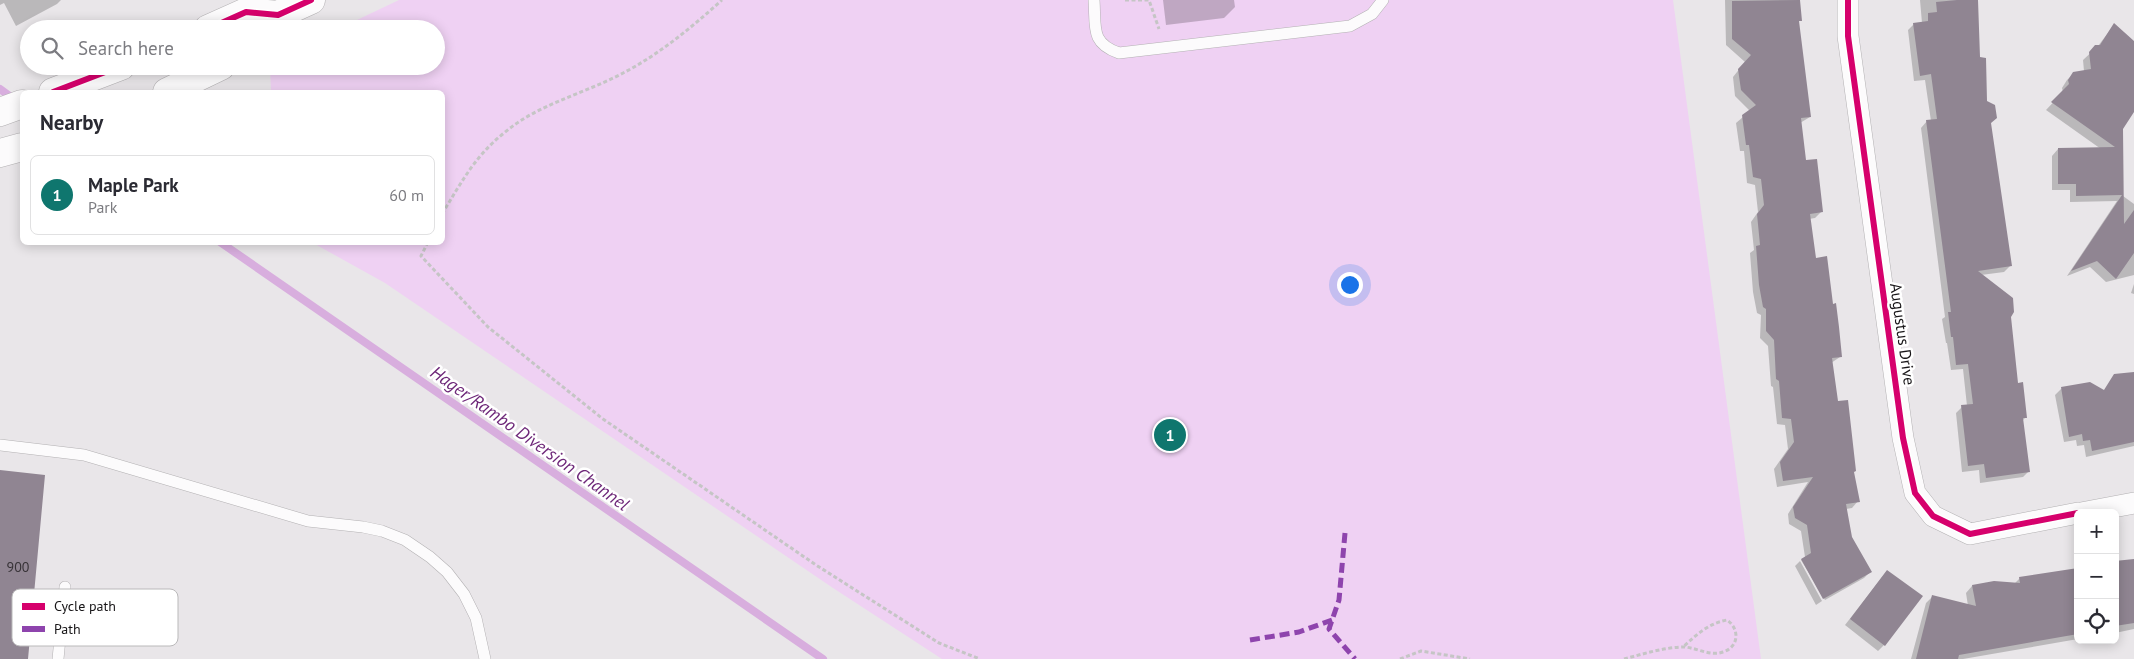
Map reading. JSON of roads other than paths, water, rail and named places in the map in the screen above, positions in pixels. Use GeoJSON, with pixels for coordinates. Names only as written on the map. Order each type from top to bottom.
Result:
{"type":"FeatureCollection","features":[{"type":"Feature","properties":{"kind":"main road"},"geometry":{"type":"LineString","coordinates":[[277,20],[311,0]]}},
{"type":"Feature","properties":{"kind":"main road"},"geometry":{"type":"LineString","coordinates":[[228,20],[246,12],[268,20]]}},
{"type":"Feature","properties":{"kind":"main road"},"geometry":{"type":"LineString","coordinates":[[58,90],[97,75]]}},
{"type":"Feature","properties":{"kind":"main road"},"geometry":{"type":"LineString","coordinates":[[171,90],[202,75]]}},
{"type":"Feature","properties":{"kind":"main road"},"geometry":{"type":"LineString","coordinates":[[0,112],[20,105]]}},
{"type":"Feature","properties":{"kind":"main road"},"geometry":{"type":"LineString","coordinates":[[0,153],[20,148]]}},
{"type":"Feature","properties":{"kind":"street","name":"Augustus Drive"},"geometry":{"type":"LineString","coordinates":[[1848,0],[1848,36],[1904,438],[1915,493],[1933,516],[1970,534],[2074,514]]}},
{"type":"Feature","properties":{"kind":"street","name":"Augustus Drive"},"geometry":{"type":"LineString","coordinates":[[2100,509],[2134,502]]}},
{"type":"Feature","properties":{"kind":"lane"},"geometry":{"type":"LineString","coordinates":[[1094,0],[1096,37],[1105,48],[1119,53],[1350,26],[1372,14],[1383,0]]}},
{"type":"Feature","properties":{"kind":"lane"},"geometry":{"type":"LineString","coordinates":[[0,446],[84,455],[308,522],[363,527],[382,531],[405,540],[430,557],[447,572],[464,594],[476,618],[485,659]]}},
{"type":"Feature","properties":{"kind":"lane"},"geometry":{"type":"LineString","coordinates":[[58,659],[59,646]]}},
{"type":"Feature","properties":{"kind":"waterway","name":"Hager/Rambo Diversion Channel"},"geometry":{"type":"LineString","coordinates":[[0,89],[15,100]]}},
{"type":"Feature","properties":{"kind":"waterway","name":"Hager/Rambo Diversion Channel"},"geometry":{"type":"LineString","coordinates":[[224,245],[823,659]]}},
{"type":"Feature","properties":{"kind":"place","name":"Maple Park"},"geometry":{"type":"Point","coordinates":[1170,435]}}]}
